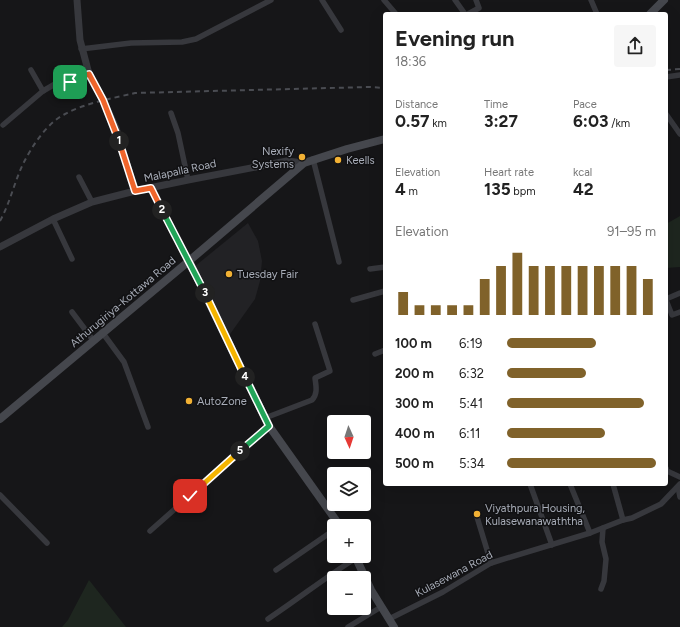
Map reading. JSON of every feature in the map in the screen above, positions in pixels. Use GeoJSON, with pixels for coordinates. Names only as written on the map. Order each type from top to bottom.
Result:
{"type":"FeatureCollection","features":[{"type":"Feature","properties":{"kind":"main road"},"geometry":{"type":"LineString","coordinates":[[652,12],[664,0]]}},
{"type":"Feature","properties":{"kind":"main road","name":"Athurugiriya-Kottawa Road"},"geometry":{"type":"LineString","coordinates":[[0,419],[304,163],[313,159],[383,140]]}},
{"type":"Feature","properties":{"kind":"main road"},"geometry":{"type":"LineString","coordinates":[[189,261],[269,426],[335,519]]}},
{"type":"Feature","properties":{"kind":"main road"},"geometry":{"type":"LineString","coordinates":[[358,563],[371,590],[394,627]]}},
{"type":"Feature","properties":{"kind":"street"},"geometry":{"type":"LineString","coordinates":[[77,0],[81,50],[89,74],[116,128],[135,191]]}},
{"type":"Feature","properties":{"kind":"street"},"geometry":{"type":"LineString","coordinates":[[81,50],[131,44],[182,42],[196,39],[271,0]]}},
{"type":"Feature","properties":{"kind":"street"},"geometry":{"type":"LineString","coordinates":[[322,0],[341,30]]}},
{"type":"Feature","properties":{"kind":"street"},"geometry":{"type":"LineString","coordinates":[[384,0],[394,12]]}},
{"type":"Feature","properties":{"kind":"street"},"geometry":{"type":"LineString","coordinates":[[455,0],[464,12]]}},
{"type":"Feature","properties":{"kind":"street"},"geometry":{"type":"LineString","coordinates":[[472,12],[479,8],[476,0]]}},
{"type":"Feature","properties":{"kind":"street"},"geometry":{"type":"LineString","coordinates":[[591,0],[596,12]]}},
{"type":"Feature","properties":{"kind":"street"},"geometry":{"type":"LineString","coordinates":[[31,70],[43,91]]}},
{"type":"Feature","properties":{"kind":"street"},"geometry":{"type":"LineString","coordinates":[[3,125],[43,91],[56,84],[70,82],[89,74]]}},
{"type":"Feature","properties":{"kind":"street"},"geometry":{"type":"LineString","coordinates":[[668,77],[680,75]]}},
{"type":"Feature","properties":{"kind":"street"},"geometry":{"type":"LineString","coordinates":[[171,113],[178,133],[188,180]]}},
{"type":"Feature","properties":{"kind":"street"},"geometry":{"type":"LineString","coordinates":[[668,117],[680,134]]}},
{"type":"Feature","properties":{"kind":"street"},"geometry":{"type":"LineString","coordinates":[[313,159],[339,262]]}},
{"type":"Feature","properties":{"kind":"street","name":"Malapalla Road"},"geometry":{"type":"LineString","coordinates":[[0,247],[53,219],[92,202],[135,191],[287,161],[304,163]]}},
{"type":"Feature","properties":{"kind":"street"},"geometry":{"type":"LineString","coordinates":[[78,177],[92,202]]}},
{"type":"Feature","properties":{"kind":"street"},"geometry":{"type":"LineString","coordinates":[[151,188],[189,261]]}},
{"type":"Feature","properties":{"kind":"street"},"geometry":{"type":"LineString","coordinates":[[53,219],[72,259]]}},
{"type":"Feature","properties":{"kind":"street"},"geometry":{"type":"LineString","coordinates":[[370,269],[383,267]]}},
{"type":"Feature","properties":{"kind":"street"},"geometry":{"type":"LineString","coordinates":[[353,300],[383,292]]}},
{"type":"Feature","properties":{"kind":"street"},"geometry":{"type":"LineString","coordinates":[[668,299],[680,293]]}},
{"type":"Feature","properties":{"kind":"street"},"geometry":{"type":"LineString","coordinates":[[668,305],[672,315],[680,312]]}},
{"type":"Feature","properties":{"kind":"street"},"geometry":{"type":"LineString","coordinates":[[72,312],[93,340]]}},
{"type":"Feature","properties":{"kind":"street"},"geometry":{"type":"LineString","coordinates":[[265,418],[312,400],[315,397],[316,392],[315,378],[330,371],[315,324]]}},
{"type":"Feature","properties":{"kind":"street"},"geometry":{"type":"LineString","coordinates":[[102,332],[124,362],[148,427]]}},
{"type":"Feature","properties":{"kind":"street"},"geometry":{"type":"LineString","coordinates":[[375,354],[383,351]]}},
{"type":"Feature","properties":{"kind":"street"},"geometry":{"type":"LineString","coordinates":[[150,531],[269,426]]}},
{"type":"Feature","properties":{"kind":"street"},"geometry":{"type":"LineString","coordinates":[[668,471],[680,477]]}},
{"type":"Feature","properties":{"kind":"street"},"geometry":{"type":"LineString","coordinates":[[679,485],[680,497]]}},
{"type":"Feature","properties":{"kind":"street","name":"Kulasewana Road"},"geometry":{"type":"LineString","coordinates":[[389,619],[443,592],[491,563],[590,533],[632,518],[662,504],[679,485]]}},
{"type":"Feature","properties":{"kind":"street"},"geometry":{"type":"LineString","coordinates":[[531,486],[552,545]]}},
{"type":"Feature","properties":{"kind":"street"},"geometry":{"type":"LineString","coordinates":[[571,486],[590,533]]}},
{"type":"Feature","properties":{"kind":"street"},"geometry":{"type":"LineString","coordinates":[[614,486],[623,520]]}},
{"type":"Feature","properties":{"kind":"street"},"geometry":{"type":"LineString","coordinates":[[0,495],[47,543]]}},
{"type":"Feature","properties":{"kind":"street"},"geometry":{"type":"LineString","coordinates":[[477,517],[491,563]]}},
{"type":"Feature","properties":{"kind":"street"},"geometry":{"type":"LineString","coordinates":[[601,589],[604,581],[606,559],[602,542],[603,528]]}},
{"type":"Feature","properties":{"kind":"street"},"geometry":{"type":"LineString","coordinates":[[276,570],[327,535]]}},
{"type":"Feature","properties":{"kind":"street"},"geometry":{"type":"LineString","coordinates":[[268,619],[347,563]]}},
{"type":"Feature","properties":{"kind":"street"},"geometry":{"type":"LineString","coordinates":[[348,627],[381,607]]}},
{"type":"Feature","properties":{"kind":"shaded area"},"geometry":{"type":"Polygon","coordinates":[[[680,216],[680,267],[668,268],[668,223],[680,216]]]}},
{"type":"Feature","properties":{"kind":"shaded area","name":"Tuesday Fair"},"geometry":{"type":"Polygon","coordinates":[[[248,223],[258,241],[262,261],[260,281],[255,299],[228,337],[194,267],[248,223]]]}},
{"type":"Feature","properties":{"kind":"shaded area"},"geometry":{"type":"Polygon","coordinates":[[[89,580],[126,627],[62,627],[68,620],[89,580]]]}},
{"type":"Feature","properties":{"kind":"railway"},"geometry":{"type":"LineString","coordinates":[[668,70],[680,69]]}},
{"type":"Feature","properties":{"kind":"railway"},"geometry":{"type":"LineString","coordinates":[[0,221],[7,207],[23,164],[35,143],[46,129],[58,118],[81,107],[135,93],[383,88]]}},
{"type":"Feature","properties":{"kind":"place","name":"Nexify Systems"},"geometry":{"type":"Point","coordinates":[302,157]}},
{"type":"Feature","properties":{"kind":"place","name":"Keells"},"geometry":{"type":"Point","coordinates":[338,160]}},
{"type":"Feature","properties":{"kind":"place","name":"Tuesday Fair"},"geometry":{"type":"Point","coordinates":[229,274]}},
{"type":"Feature","properties":{"kind":"place","name":"AutoZone"},"geometry":{"type":"Point","coordinates":[189,401]}},
{"type":"Feature","properties":{"kind":"place","name":"Viyathpura Housing, Kulasewanawaththa"},"geometry":{"type":"Point","coordinates":[477,514]}},
{"type":"Feature","properties":{"kind":"route"},"geometry":{"type":"LineString","coordinates":[[70,82],[89,74],[116,128],[135,191],[151,188],[189,261],[269,426],[190,496]]}}]}
